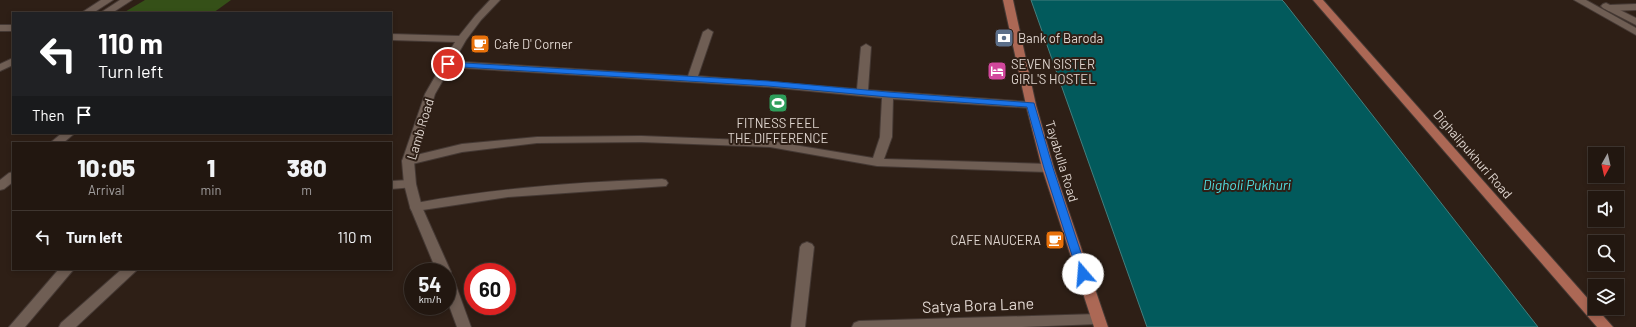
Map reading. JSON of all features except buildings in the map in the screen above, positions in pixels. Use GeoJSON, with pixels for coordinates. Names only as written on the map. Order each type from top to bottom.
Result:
{"type":"FeatureCollection","features":[{"type":"Feature","properties":{"kind":"main road","name":"Tayabulla Road"},"geometry":{"type":"LineString","coordinates":[[1008,0],[1031,105],[1048,168],[1100,323]]}},
{"type":"Feature","properties":{"kind":"main road","name":"Dighalipukhuri Road"},"geometry":{"type":"LineString","coordinates":[[1318,0],[1606,327]]}},
{"type":"Feature","properties":{"kind":"street"},"geometry":{"type":"LineString","coordinates":[[88,12],[108,0]]}},
{"type":"Feature","properties":{"kind":"street"},"geometry":{"type":"LineString","coordinates":[[108,12],[127,0]]}},
{"type":"Feature","properties":{"kind":"street","name":"Lamb Road"},"geometry":{"type":"LineString","coordinates":[[440,263],[416,207],[410,184],[408,161],[430,94],[462,39],[478,18],[495,0]]}},
{"type":"Feature","properties":{"kind":"street"},"geometry":{"type":"LineString","coordinates":[[1580,0],[1636,32]]}},
{"type":"Feature","properties":{"kind":"street"},"geometry":{"type":"LineString","coordinates":[[1594,0],[1636,22]]}},
{"type":"Feature","properties":{"kind":"street"},"geometry":{"type":"LineString","coordinates":[[1609,8],[1636,7]]}},
{"type":"Feature","properties":{"kind":"street"},"geometry":{"type":"LineString","coordinates":[[0,28],[12,28]]}},
{"type":"Feature","properties":{"kind":"street"},"geometry":{"type":"LineString","coordinates":[[692,80],[708,32]]}},
{"type":"Feature","properties":{"kind":"street"},"geometry":{"type":"LineString","coordinates":[[392,37],[462,39]]}},
{"type":"Feature","properties":{"kind":"street"},"geometry":{"type":"LineString","coordinates":[[862,92],[866,47]]}},
{"type":"Feature","properties":{"kind":"street"},"geometry":{"type":"LineString","coordinates":[[0,68],[12,62]]}},
{"type":"Feature","properties":{"kind":"street"},"geometry":{"type":"LineString","coordinates":[[448,64],[768,84],[888,95],[1031,105]]}},
{"type":"Feature","properties":{"kind":"street"},"geometry":{"type":"LineString","coordinates":[[878,162],[886,137],[888,95]]}},
{"type":"Feature","properties":{"kind":"street"},"geometry":{"type":"LineString","coordinates":[[57,142],[68,134]]}},
{"type":"Feature","properties":{"kind":"street"},"geometry":{"type":"LineString","coordinates":[[408,161],[462,148],[537,140],[641,139],[770,144],[878,162],[1048,168]]}},
{"type":"Feature","properties":{"kind":"street"},"geometry":{"type":"LineString","coordinates":[[0,186],[12,177]]}},
{"type":"Feature","properties":{"kind":"street"},"geometry":{"type":"LineString","coordinates":[[416,207],[460,198],[563,187],[662,183]]}},
{"type":"Feature","properties":{"kind":"street"},"geometry":{"type":"LineString","coordinates":[[392,185],[410,184]]}},
{"type":"Feature","properties":{"kind":"street"},"geometry":{"type":"LineString","coordinates":[[798,327],[808,247]]}},
{"type":"Feature","properties":{"kind":"street"},"geometry":{"type":"LineString","coordinates":[[16,327],[67,270]]}},
{"type":"Feature","properties":{"kind":"street"},"geometry":{"type":"LineString","coordinates":[[66,327],[130,270]]}},
{"type":"Feature","properties":{"kind":"street"},"geometry":{"type":"LineString","coordinates":[[456,305],[464,327]]}},
{"type":"Feature","properties":{"kind":"street","name":"Satya Bora Lane"},"geometry":{"type":"LineString","coordinates":[[859,327],[1100,323]]}},
{"type":"Feature","properties":{"kind":"green space"},"geometry":{"type":"Polygon","coordinates":[[[145,0],[231,0],[214,12],[125,12],[145,0]]]}},
{"type":"Feature","properties":{"kind":"water","name":"Digholi Pukhuri"},"geometry":{"type":"Polygon","coordinates":[[[1031,0],[1282,0],[1538,327],[1147,327],[1031,0]]]}},
{"type":"Feature","properties":{"kind":"place","name":"Bank of Baroda"},"geometry":{"type":"Point","coordinates":[1004,38]}},
{"type":"Feature","properties":{"kind":"place","name":"Cafe D' Corner"},"geometry":{"type":"Point","coordinates":[480,44]}},
{"type":"Feature","properties":{"kind":"place","name":"SEVEN SISTER GIRL'S HOSTEL"},"geometry":{"type":"Point","coordinates":[997,71]}},
{"type":"Feature","properties":{"kind":"place","name":"FITNESS FEEL THE DIFFERENCE"},"geometry":{"type":"Point","coordinates":[778,103]}},
{"type":"Feature","properties":{"kind":"place","name":"CAFE NAUCERA"},"geometry":{"type":"Point","coordinates":[1055,240]}},
{"type":"Feature","properties":{"kind":"route"},"geometry":{"type":"LineString","coordinates":[[448,64],[768,84],[888,95],[1031,105],[1048,168],[1083,274]]}}]}
